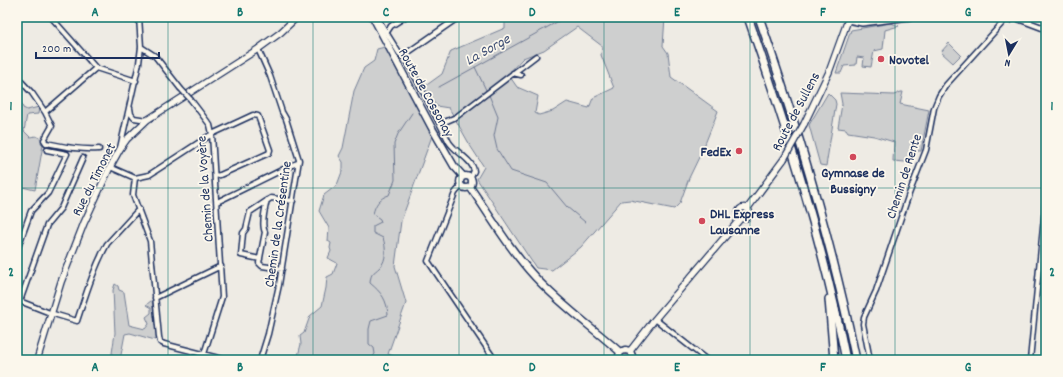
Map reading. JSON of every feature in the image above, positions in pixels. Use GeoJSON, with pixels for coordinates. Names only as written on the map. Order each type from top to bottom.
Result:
{"type":"FeatureCollection","features":[{"type":"Feature","properties":{"kind":"highway"},"geometry":{"type":"LineString","coordinates":[[748,17],[793,153],[826,274],[846,360]]}},
{"type":"Feature","properties":{"kind":"highway"},"geometry":{"type":"LineString","coordinates":[[759,17],[796,130],[818,204],[841,292],[856,360]]}},
{"type":"Feature","properties":{"kind":"highway"},"geometry":{"type":"LineString","coordinates":[[826,274],[834,360]]}},
{"type":"Feature","properties":{"kind":"main road","name":"Rue du Timonet"},"geometry":{"type":"LineString","coordinates":[[37,360],[50,313],[84,223],[110,167],[127,139],[147,120],[258,49],[280,33],[297,17]]}},
{"type":"Feature","properties":{"kind":"main road","name":"Route de Cossonay"},"geometry":{"type":"LineString","coordinates":[[375,18],[433,130],[454,166],[463,176]]}},
{"type":"Feature","properties":{"kind":"main road","name":"Route de Sullens"},"geometry":{"type":"LineString","coordinates":[[655,319],[741,218],[738,213],[739,210],[744,208],[747,209],[784,159],[804,124],[829,72],[849,18]]}},
{"type":"Feature","properties":{"kind":"main road"},"geometry":{"type":"LineString","coordinates":[[467,175],[470,177],[473,182],[470,187],[464,188],[461,186],[460,180],[463,176],[467,175]]}},
{"type":"Feature","properties":{"kind":"main road"},"geometry":{"type":"LineString","coordinates":[[470,187],[513,250],[535,278],[620,352]]}},
{"type":"Feature","properties":{"kind":"main road"},"geometry":{"type":"LineString","coordinates":[[630,351],[655,319]]}},
{"type":"Feature","properties":{"kind":"main road"},"geometry":{"type":"LineString","coordinates":[[620,352],[625,350],[630,351]]}},
{"type":"Feature","properties":{"kind":"main road"},"geometry":{"type":"LineString","coordinates":[[630,351],[632,360]]}},
{"type":"Feature","properties":{"kind":"main road"},"geometry":{"type":"LineString","coordinates":[[620,352],[620,360]]}},
{"type":"Feature","properties":{"kind":"street"},"geometry":{"type":"LineString","coordinates":[[51,17],[96,68],[136,81]]}},
{"type":"Feature","properties":{"kind":"street"},"geometry":{"type":"LineString","coordinates":[[120,149],[136,81],[141,47],[139,17]]}},
{"type":"Feature","properties":{"kind":"street"},"geometry":{"type":"LineString","coordinates":[[387,32],[391,26],[405,17]]}},
{"type":"Feature","properties":{"kind":"street"},"geometry":{"type":"LineString","coordinates":[[406,57],[410,51],[459,17]]}},
{"type":"Feature","properties":{"kind":"street"},"geometry":{"type":"LineString","coordinates":[[849,18],[862,23],[910,17]]}},
{"type":"Feature","properties":{"kind":"street"},"geometry":{"type":"LineString","coordinates":[[1005,18],[1011,20],[1014,17],[1046,29]]}},
{"type":"Feature","properties":{"kind":"street"},"geometry":{"type":"LineString","coordinates":[[375,18],[387,32],[399,53],[406,57],[408,65],[453,148],[472,165],[474,171],[470,177]]}},
{"type":"Feature","properties":{"kind":"street","name":"Chemin de Rente"},"geometry":{"type":"LineString","coordinates":[[870,360],[863,324],[864,317],[876,291],[909,194],[926,150],[934,108],[946,85],[1005,18]]}},
{"type":"Feature","properties":{"kind":"street","name":"Chemin de la Voyère"},"geometry":{"type":"LineString","coordinates":[[141,47],[156,56],[210,125],[212,134],[222,297],[204,354]]}},
{"type":"Feature","properties":{"kind":"street","name":"Chemin de la Crésentine"},"geometry":{"type":"LineString","coordinates":[[258,49],[286,119],[298,163],[275,307],[260,360]]}},
{"type":"Feature","properties":{"kind":"street"},"geometry":{"type":"LineString","coordinates":[[440,124],[456,117],[536,56]]}},
{"type":"Feature","properties":{"kind":"street"},"geometry":{"type":"LineString","coordinates":[[45,112],[96,68]]}},
{"type":"Feature","properties":{"kind":"street"},"geometry":{"type":"LineString","coordinates":[[513,74],[521,75]]}},
{"type":"Feature","properties":{"kind":"street"},"geometry":{"type":"LineString","coordinates":[[17,77],[32,93],[45,112],[52,126],[44,140],[46,143],[80,150],[99,149]]}},
{"type":"Feature","properties":{"kind":"street"},"geometry":{"type":"LineString","coordinates":[[130,108],[131,114],[134,118],[147,120]]}},
{"type":"Feature","properties":{"kind":"street"},"geometry":{"type":"LineString","coordinates":[[110,167],[135,178],[141,177],[156,171],[212,134],[255,114],[258,116],[270,150],[267,155],[215,176]]}},
{"type":"Feature","properties":{"kind":"street"},"geometry":{"type":"LineString","coordinates":[[17,250],[31,211],[48,193],[67,154],[47,150]]}},
{"type":"Feature","properties":{"kind":"street"},"geometry":{"type":"LineString","coordinates":[[83,158],[61,208],[47,225],[18,300],[50,313],[78,321],[94,270],[107,244],[139,209]]}},
{"type":"Feature","properties":{"kind":"street"},"geometry":{"type":"LineString","coordinates":[[216,202],[298,163]]}},
{"type":"Feature","properties":{"kind":"street"},"geometry":{"type":"LineString","coordinates":[[135,178],[133,195],[150,240],[160,342],[226,360]]}},
{"type":"Feature","properties":{"kind":"street"},"geometry":{"type":"LineString","coordinates":[[461,186],[456,193],[428,261],[495,360]]}},
{"type":"Feature","properties":{"kind":"street"},"geometry":{"type":"LineString","coordinates":[[1030,360],[1046,197]]}},
{"type":"Feature","properties":{"kind":"street"},"geometry":{"type":"LineString","coordinates":[[260,259],[241,255],[243,233],[246,229],[250,212],[271,198],[293,201]]}},
{"type":"Feature","properties":{"kind":"street"},"geometry":{"type":"LineString","coordinates":[[267,200],[263,229],[265,232],[259,263],[262,266],[282,269]]}},
{"type":"Feature","properties":{"kind":"street"},"geometry":{"type":"LineString","coordinates":[[155,298],[221,266]]}},
{"type":"Feature","properties":{"kind":"street"},"geometry":{"type":"LineString","coordinates":[[655,319],[707,360]]}},
{"type":"Feature","properties":{"kind":"shaded area"},"geometry":{"type":"Polygon","coordinates":[[[502,17],[665,17],[663,46],[668,53],[671,77],[718,111],[703,149],[689,178],[680,203],[674,209],[630,200],[621,201],[581,247],[552,270],[536,268],[477,179],[484,167],[449,108],[436,106],[424,87],[442,74],[451,51],[505,28],[505,21],[502,17]],[[577,27],[544,50],[523,58],[508,74],[517,87],[538,96],[535,113],[539,115],[553,111],[567,102],[589,108],[593,98],[614,88],[601,55],[602,46],[577,27]]]}},
{"type":"Feature","properties":{"kind":"shaded area"},"geometry":{"type":"Polygon","coordinates":[[[891,23],[899,26],[885,30],[883,49],[874,51],[871,67],[863,66],[864,58],[857,57],[856,65],[844,66],[841,73],[836,73],[851,30],[891,23]]]}},
{"type":"Feature","properties":{"kind":"shaded area"},"geometry":{"type":"Polygon","coordinates":[[[949,43],[961,55],[953,63],[941,52],[949,43]]]}},
{"type":"Feature","properties":{"kind":"shaded area"},"geometry":{"type":"Polygon","coordinates":[[[385,47],[432,136],[401,221],[395,266],[406,303],[388,354],[403,360],[297,360],[301,344],[300,336],[304,333],[310,316],[322,306],[327,277],[333,274],[337,263],[328,258],[331,251],[331,243],[328,241],[329,228],[319,211],[324,195],[337,185],[343,169],[343,162],[339,156],[343,148],[354,91],[364,68],[374,61],[377,49],[385,47]]]}},
{"type":"Feature","properties":{"kind":"shaded area"},"geometry":{"type":"Polygon","coordinates":[[[903,92],[900,104],[929,110],[921,151],[912,151],[905,162],[893,161],[894,142],[874,136],[848,132],[846,129],[838,128],[842,104],[840,93],[894,95],[903,92]]]}},
{"type":"Feature","properties":{"kind":"shaded area"},"geometry":{"type":"Polygon","coordinates":[[[828,93],[835,100],[836,104],[826,166],[820,165],[809,125],[828,93]]]}},
{"type":"Feature","properties":{"kind":"shaded area"},"geometry":{"type":"Polygon","coordinates":[[[17,95],[19,95],[23,108],[27,110],[39,107],[38,114],[27,115],[24,131],[30,137],[36,136],[42,139],[41,143],[43,145],[35,190],[22,187],[17,197],[17,95]]]}},
{"type":"Feature","properties":{"kind":"shaded area"},"geometry":{"type":"Polygon","coordinates":[[[115,284],[118,286],[119,290],[124,292],[129,325],[145,329],[149,324],[146,317],[151,313],[151,308],[146,305],[152,300],[157,338],[155,340],[130,333],[125,334],[120,360],[111,360],[115,333],[113,290],[115,284]]]}},
{"type":"Feature","properties":{"kind":"waterway","name":"La Sorge"},"geometry":{"type":"LineString","coordinates":[[439,87],[566,17]]}},
{"type":"Feature","properties":{"kind":"waterway"},"geometry":{"type":"LineString","coordinates":[[475,67],[487,92]]}},
{"type":"Feature","properties":{"kind":"waterway"},"geometry":{"type":"LineString","coordinates":[[489,95],[498,117],[494,136],[497,149],[511,171],[547,183],[567,207],[585,222]]}},
{"type":"Feature","properties":{"kind":"waterway","name":"La Sorge"},"geometry":{"type":"LineString","coordinates":[[370,360],[375,354],[374,348],[369,344],[369,329],[371,321],[388,315],[383,297],[370,283],[372,275],[384,261],[385,253],[383,238],[373,233],[373,226],[381,222],[380,219],[373,214],[378,202],[389,195],[395,180],[394,144],[398,134],[412,113]]}},
{"type":"Feature","properties":{"kind":"place","name":"Novotel"},"geometry":{"type":"Point","coordinates":[881,59]}},
{"type":"Feature","properties":{"kind":"place","name":"FedEx"},"geometry":{"type":"Point","coordinates":[739,151]}},
{"type":"Feature","properties":{"kind":"place","name":"Gymnase de Bussigny"},"geometry":{"type":"Point","coordinates":[853,157]}},
{"type":"Feature","properties":{"kind":"place","name":"DHL Express Lausanne"},"geometry":{"type":"Point","coordinates":[702,221]}}]}
